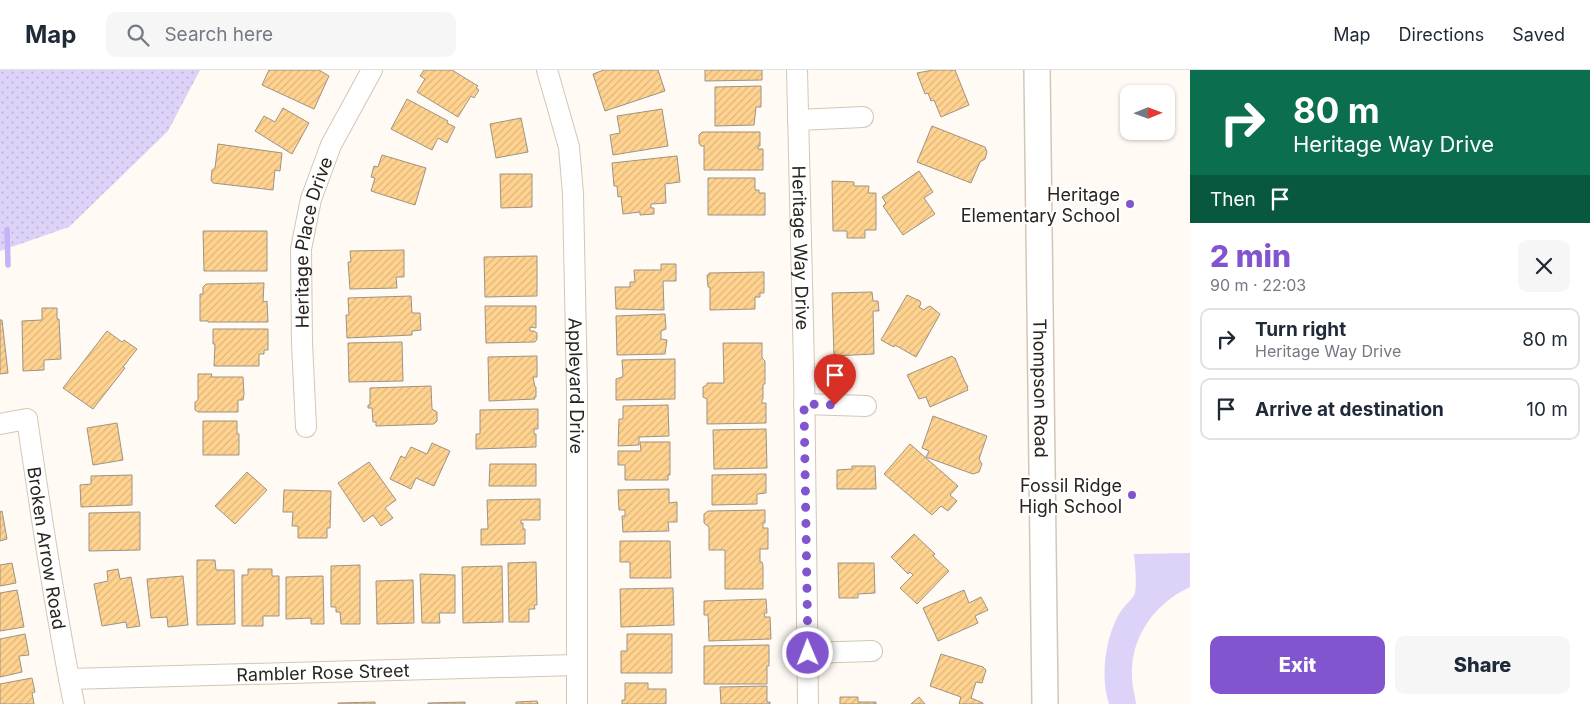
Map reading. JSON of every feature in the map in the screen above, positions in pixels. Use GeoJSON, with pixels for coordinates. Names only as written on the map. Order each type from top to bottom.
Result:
{"type":"FeatureCollection","features":[{"type":"Feature","properties":{"kind":"street","name":"Heritage Place Drive"},"geometry":{"type":"LineString","coordinates":[[306,427],[302,343],[303,241],[311,199],[331,145],[372,70]]}},
{"type":"Feature","properties":{"kind":"street","name":"Appleyard Drive"},"geometry":{"type":"LineString","coordinates":[[547,70],[570,147],[573,194],[577,390],[577,704]]}},
{"type":"Feature","properties":{"kind":"street","name":"Heritage Way Drive"},"geometry":{"type":"LineString","coordinates":[[798,70],[808,704]]}},
{"type":"Feature","properties":{"kind":"street","name":"Thompson Road"},"geometry":{"type":"LineString","coordinates":[[1037,70],[1045,704]]}},
{"type":"Feature","properties":{"kind":"street"},"geometry":{"type":"LineString","coordinates":[[798,120],[862,117]]}},
{"type":"Feature","properties":{"kind":"street"},"geometry":{"type":"LineString","coordinates":[[804,404],[866,406]]}},
{"type":"Feature","properties":{"kind":"street","name":"Broken Arrow Road"},"geometry":{"type":"LineString","coordinates":[[0,424],[28,419],[55,609],[64,643],[74,704]]}},
{"type":"Feature","properties":{"kind":"street"},"geometry":{"type":"LineString","coordinates":[[808,653],[872,651]]}},
{"type":"Feature","properties":{"kind":"street","name":"Rambler Rose Street"},"geometry":{"type":"LineString","coordinates":[[69,679],[576,665]]}},
{"type":"Feature","properties":{"kind":"shaded area"},"geometry":{"type":"Polygon","coordinates":[[[0,70],[200,70],[168,131],[69,227],[0,251],[0,70]]]}},
{"type":"Feature","properties":{"kind":"shaded area"},"geometry":{"type":"Polygon","coordinates":[[[1190,553],[1190,587],[1166,602],[1156,612],[1140,635],[1135,648],[1132,662],[1132,684],[1136,704],[1109,704],[1105,681],[1108,644],[1111,632],[1121,611],[1135,593],[1134,554],[1190,553]]]}},
{"type":"Feature","properties":{"kind":"building"},"geometry":{"type":"Polygon","coordinates":[[[269,70],[319,70],[329,76],[314,109],[262,85],[269,70]]]}},
{"type":"Feature","properties":{"kind":"building"},"geometry":{"type":"Polygon","coordinates":[[[424,70],[452,70],[478,86],[476,88],[479,90],[474,98],[471,96],[458,117],[417,92],[425,79],[420,76],[424,70]]]}},
{"type":"Feature","properties":{"kind":"building"},"geometry":{"type":"Polygon","coordinates":[[[604,70],[658,70],[665,91],[605,111],[593,74],[604,70]]]}},
{"type":"Feature","properties":{"kind":"building"},"geometry":{"type":"Polygon","coordinates":[[[705,70],[762,70],[762,80],[705,81],[705,70]]]}},
{"type":"Feature","properties":{"kind":"building"},"geometry":{"type":"Polygon","coordinates":[[[933,70],[955,70],[969,105],[941,117],[934,100],[931,101],[928,93],[925,94],[917,73],[933,70]]]}},
{"type":"Feature","properties":{"kind":"building"},"geometry":{"type":"Polygon","coordinates":[[[761,86],[761,107],[756,107],[754,125],[715,126],[715,87],[761,86]]]}},
{"type":"Feature","properties":{"kind":"building"},"geometry":{"type":"Polygon","coordinates":[[[407,99],[448,121],[447,123],[455,127],[447,143],[438,138],[432,150],[391,129],[407,99]]]}},
{"type":"Feature","properties":{"kind":"building"},"geometry":{"type":"Polygon","coordinates":[[[283,108],[309,123],[292,154],[255,131],[264,116],[275,122],[283,108]]]}},
{"type":"Feature","properties":{"kind":"building"},"geometry":{"type":"Polygon","coordinates":[[[662,109],[668,146],[613,155],[610,135],[620,133],[617,116],[662,109]]]}},
{"type":"Feature","properties":{"kind":"building"},"geometry":{"type":"Polygon","coordinates":[[[521,118],[528,152],[496,158],[490,124],[521,118]]]}},
{"type":"Feature","properties":{"kind":"building"},"geometry":{"type":"Polygon","coordinates":[[[932,126],[985,147],[987,152],[985,159],[980,162],[971,183],[917,162],[932,126]]]}},
{"type":"Feature","properties":{"kind":"building"},"geometry":{"type":"Polygon","coordinates":[[[702,132],[760,132],[760,146],[758,146],[758,149],[763,149],[763,170],[704,170],[704,146],[701,146],[699,143],[699,135],[702,132]]]}},
{"type":"Feature","properties":{"kind":"building"},"geometry":{"type":"Polygon","coordinates":[[[218,144],[282,153],[280,171],[275,170],[273,190],[213,183],[211,180],[212,170],[215,168],[218,144]]]}},
{"type":"Feature","properties":{"kind":"building"},"geometry":{"type":"Polygon","coordinates":[[[382,155],[426,168],[415,205],[371,191],[375,178],[371,177],[374,166],[378,167],[382,155]]]}},
{"type":"Feature","properties":{"kind":"building"},"geometry":{"type":"Polygon","coordinates":[[[677,156],[680,182],[665,184],[666,203],[651,204],[651,208],[654,208],[654,214],[640,215],[640,212],[623,214],[621,196],[618,197],[617,186],[614,186],[612,163],[677,156]]]}},
{"type":"Feature","properties":{"kind":"building"},"geometry":{"type":"Polygon","coordinates":[[[919,171],[933,192],[924,198],[935,214],[903,235],[883,206],[886,203],[882,197],[919,171]]]}},
{"type":"Feature","properties":{"kind":"building"},"geometry":{"type":"Polygon","coordinates":[[[500,174],[532,174],[532,207],[501,208],[500,174]]]}},
{"type":"Feature","properties":{"kind":"building"},"geometry":{"type":"Polygon","coordinates":[[[708,178],[755,178],[755,190],[759,190],[759,193],[765,193],[765,215],[708,215],[708,178]]]}},
{"type":"Feature","properties":{"kind":"building"},"geometry":{"type":"Polygon","coordinates":[[[832,181],[854,182],[854,186],[869,186],[868,193],[876,193],[876,230],[865,230],[865,238],[847,238],[847,231],[833,231],[832,181]]]}},
{"type":"Feature","properties":{"kind":"building"},"geometry":{"type":"Polygon","coordinates":[[[203,231],[267,231],[267,271],[204,271],[203,231]]]}},
{"type":"Feature","properties":{"kind":"building"},"geometry":{"type":"Polygon","coordinates":[[[404,250],[404,277],[396,277],[397,288],[350,289],[348,262],[351,262],[350,251],[404,250]]]}},
{"type":"Feature","properties":{"kind":"building"},"geometry":{"type":"Polygon","coordinates":[[[537,256],[537,296],[485,297],[484,257],[537,256]]]}},
{"type":"Feature","properties":{"kind":"building"},"geometry":{"type":"Polygon","coordinates":[[[661,264],[676,264],[676,281],[663,281],[664,310],[616,309],[615,287],[630,287],[630,282],[635,282],[634,270],[661,270],[661,264]]]}},
{"type":"Feature","properties":{"kind":"building"},"geometry":{"type":"Polygon","coordinates":[[[764,272],[764,293],[760,293],[760,297],[755,297],[755,309],[710,310],[710,287],[708,287],[707,275],[709,273],[764,272]]]}},
{"type":"Feature","properties":{"kind":"building"},"geometry":{"type":"Polygon","coordinates":[[[264,283],[263,302],[267,301],[268,322],[200,321],[200,294],[203,294],[203,287],[206,284],[264,283]]]}},
{"type":"Feature","properties":{"kind":"building"},"geometry":{"type":"Polygon","coordinates":[[[872,292],[873,301],[878,301],[879,311],[873,311],[874,354],[834,356],[832,293],[872,292]]]}},
{"type":"Feature","properties":{"kind":"building"},"geometry":{"type":"Polygon","coordinates":[[[907,295],[920,301],[919,307],[924,310],[930,306],[940,314],[916,357],[895,345],[894,347],[881,340],[907,295]]]}},
{"type":"Feature","properties":{"kind":"building"},"geometry":{"type":"Polygon","coordinates":[[[411,296],[412,313],[420,313],[421,330],[412,331],[412,335],[347,338],[346,315],[349,315],[348,298],[411,296]]]}},
{"type":"Feature","properties":{"kind":"building"},"geometry":{"type":"Polygon","coordinates":[[[485,306],[536,306],[536,328],[530,327],[530,331],[537,333],[535,342],[486,343],[485,306]]]}},
{"type":"Feature","properties":{"kind":"building"},"geometry":{"type":"Polygon","coordinates":[[[42,308],[57,308],[61,359],[44,360],[44,370],[23,371],[22,321],[42,320],[42,308]]]}},
{"type":"Feature","properties":{"kind":"building"},"geometry":{"type":"Polygon","coordinates":[[[665,314],[666,329],[661,331],[661,339],[667,340],[665,354],[617,355],[616,316],[665,314]]]}},
{"type":"Feature","properties":{"kind":"building"},"geometry":{"type":"Polygon","coordinates":[[[0,320],[2,320],[8,373],[0,374],[0,320]]]}},
{"type":"Feature","properties":{"kind":"building"},"geometry":{"type":"Polygon","coordinates":[[[213,329],[268,329],[268,350],[264,350],[264,354],[259,354],[259,366],[214,366],[215,344],[213,344],[213,329]]]}},
{"type":"Feature","properties":{"kind":"building"},"geometry":{"type":"Polygon","coordinates":[[[107,331],[122,342],[124,340],[137,349],[123,367],[125,368],[93,409],[63,388],[107,331]]]}},
{"type":"Feature","properties":{"kind":"building"},"geometry":{"type":"Polygon","coordinates":[[[402,342],[403,381],[349,382],[348,343],[402,342]]]}},
{"type":"Feature","properties":{"kind":"building"},"geometry":{"type":"Polygon","coordinates":[[[723,343],[762,343],[762,358],[765,361],[765,384],[763,384],[762,403],[766,403],[766,423],[707,424],[707,399],[703,397],[703,387],[707,383],[724,383],[723,343]]]}},
{"type":"Feature","properties":{"kind":"building"},"geometry":{"type":"Polygon","coordinates":[[[537,356],[537,377],[533,377],[536,387],[535,399],[489,401],[488,357],[537,356]]]}},
{"type":"Feature","properties":{"kind":"building"},"geometry":{"type":"Polygon","coordinates":[[[952,356],[955,358],[968,390],[930,407],[926,397],[919,399],[907,375],[952,356]]]}},
{"type":"Feature","properties":{"kind":"building"},"geometry":{"type":"Polygon","coordinates":[[[675,359],[675,399],[616,400],[616,379],[623,375],[622,360],[675,359]]]}},
{"type":"Feature","properties":{"kind":"building"},"geometry":{"type":"Polygon","coordinates":[[[198,374],[212,374],[211,377],[243,377],[244,394],[243,400],[238,400],[238,412],[198,412],[195,410],[195,402],[198,400],[198,374]]]}},
{"type":"Feature","properties":{"kind":"building"},"geometry":{"type":"Polygon","coordinates":[[[431,386],[432,409],[437,412],[437,421],[434,424],[376,426],[376,422],[373,422],[372,408],[368,408],[368,405],[370,405],[370,388],[431,386]]]}},
{"type":"Feature","properties":{"kind":"building"},"geometry":{"type":"Polygon","coordinates":[[[668,405],[669,436],[639,437],[639,445],[618,446],[619,419],[623,419],[623,406],[668,405]]]}},
{"type":"Feature","properties":{"kind":"building"},"geometry":{"type":"Polygon","coordinates":[[[538,409],[538,429],[534,429],[536,447],[476,449],[476,434],[480,434],[480,410],[538,409]]]}},
{"type":"Feature","properties":{"kind":"building"},"geometry":{"type":"Polygon","coordinates":[[[933,416],[987,436],[979,459],[982,464],[979,472],[973,474],[926,457],[929,451],[922,448],[933,416]]]}},
{"type":"Feature","properties":{"kind":"building"},"geometry":{"type":"Polygon","coordinates":[[[203,421],[237,421],[239,455],[203,455],[203,421]]]}},
{"type":"Feature","properties":{"kind":"building"},"geometry":{"type":"Polygon","coordinates":[[[117,423],[123,460],[93,465],[87,428],[117,423]]]}},
{"type":"Feature","properties":{"kind":"building"},"geometry":{"type":"Polygon","coordinates":[[[766,429],[767,468],[714,469],[713,430],[766,429]]]}},
{"type":"Feature","properties":{"kind":"building"},"geometry":{"type":"Polygon","coordinates":[[[640,442],[670,442],[670,475],[668,475],[668,480],[625,480],[625,465],[618,465],[618,451],[641,451],[640,442]]]}},
{"type":"Feature","properties":{"kind":"building"},"geometry":{"type":"Polygon","coordinates":[[[432,443],[450,451],[434,486],[416,478],[411,489],[390,479],[401,456],[405,458],[411,447],[427,454],[432,443]]]}},
{"type":"Feature","properties":{"kind":"building"},"geometry":{"type":"Polygon","coordinates":[[[910,444],[958,486],[950,495],[957,501],[948,511],[941,506],[932,515],[884,474],[910,444]]]}},
{"type":"Feature","properties":{"kind":"building"},"geometry":{"type":"Polygon","coordinates":[[[369,462],[396,500],[385,508],[393,518],[381,526],[373,515],[364,522],[338,483],[369,462]]]}},
{"type":"Feature","properties":{"kind":"building"},"geometry":{"type":"Polygon","coordinates":[[[490,464],[536,464],[536,486],[489,486],[490,464]]]}},
{"type":"Feature","properties":{"kind":"building"},"geometry":{"type":"Polygon","coordinates":[[[852,466],[875,466],[876,489],[837,489],[837,470],[852,469],[852,466]]]}},
{"type":"Feature","properties":{"kind":"building"},"geometry":{"type":"Polygon","coordinates":[[[247,472],[267,490],[235,524],[215,506],[247,472]]]}},
{"type":"Feature","properties":{"kind":"building"},"geometry":{"type":"Polygon","coordinates":[[[766,474],[766,493],[757,494],[757,504],[712,505],[712,475],[766,474]]]}},
{"type":"Feature","properties":{"kind":"building"},"geometry":{"type":"Polygon","coordinates":[[[132,475],[132,505],[81,507],[80,485],[91,484],[91,476],[132,475]]]}},
{"type":"Feature","properties":{"kind":"building"},"geometry":{"type":"Polygon","coordinates":[[[669,489],[669,503],[677,502],[677,522],[668,522],[669,531],[623,532],[622,516],[625,516],[625,510],[619,510],[618,490],[669,489]]]}},
{"type":"Feature","properties":{"kind":"building"},"geometry":{"type":"Polygon","coordinates":[[[284,490],[331,491],[330,528],[327,528],[327,538],[298,538],[298,526],[292,526],[293,512],[283,512],[284,490]]]}},
{"type":"Feature","properties":{"kind":"building"},"geometry":{"type":"Polygon","coordinates":[[[540,499],[540,520],[521,520],[523,529],[525,529],[525,544],[481,545],[481,529],[488,529],[487,500],[540,499]]]}},
{"type":"Feature","properties":{"kind":"building"},"geometry":{"type":"Polygon","coordinates":[[[765,510],[763,528],[768,528],[768,549],[760,549],[760,562],[762,562],[763,566],[763,589],[725,589],[725,550],[709,550],[709,527],[704,523],[704,514],[708,511],[765,510]]]}},
{"type":"Feature","properties":{"kind":"building"},"geometry":{"type":"Polygon","coordinates":[[[2,511],[7,539],[0,541],[0,512],[2,511]]]}},
{"type":"Feature","properties":{"kind":"building"},"geometry":{"type":"Polygon","coordinates":[[[140,512],[140,550],[89,551],[89,513],[140,512]]]}},
{"type":"Feature","properties":{"kind":"building"},"geometry":{"type":"Polygon","coordinates":[[[914,534],[935,554],[933,556],[949,571],[917,604],[900,588],[913,575],[910,572],[908,574],[891,557],[914,534]]]}},
{"type":"Feature","properties":{"kind":"building"},"geometry":{"type":"Polygon","coordinates":[[[620,541],[670,541],[671,578],[630,578],[630,562],[620,562],[620,541]]]}},
{"type":"Feature","properties":{"kind":"building"},"geometry":{"type":"Polygon","coordinates":[[[197,560],[215,560],[216,570],[234,570],[235,624],[197,625],[197,560]]]}},
{"type":"Feature","properties":{"kind":"building"},"geometry":{"type":"Polygon","coordinates":[[[536,562],[537,605],[534,605],[535,609],[529,609],[529,622],[509,622],[508,563],[536,562]]]}},
{"type":"Feature","properties":{"kind":"building"},"geometry":{"type":"Polygon","coordinates":[[[12,563],[16,583],[0,586],[0,565],[12,563]]]}},
{"type":"Feature","properties":{"kind":"building"},"geometry":{"type":"Polygon","coordinates":[[[838,563],[874,563],[875,593],[858,594],[858,598],[839,598],[838,563]]]}},
{"type":"Feature","properties":{"kind":"building"},"geometry":{"type":"Polygon","coordinates":[[[360,565],[360,624],[341,624],[340,612],[336,612],[336,607],[331,607],[331,566],[360,565]]]}},
{"type":"Feature","properties":{"kind":"building"},"geometry":{"type":"Polygon","coordinates":[[[502,566],[503,622],[463,623],[462,567],[502,566]]]}},
{"type":"Feature","properties":{"kind":"building"},"geometry":{"type":"Polygon","coordinates":[[[118,569],[120,579],[131,577],[140,626],[127,628],[126,622],[102,626],[94,584],[108,581],[107,571],[118,569]]]}},
{"type":"Feature","properties":{"kind":"building"},"geometry":{"type":"Polygon","coordinates":[[[248,569],[272,569],[272,576],[279,576],[279,616],[263,616],[263,626],[242,626],[242,575],[248,575],[248,569]]]}},
{"type":"Feature","properties":{"kind":"building"},"geometry":{"type":"Polygon","coordinates":[[[420,574],[455,575],[455,613],[439,613],[440,623],[422,623],[420,574]]]}},
{"type":"Feature","properties":{"kind":"building"},"geometry":{"type":"Polygon","coordinates":[[[183,576],[188,625],[168,627],[167,617],[151,618],[147,579],[183,576]]]}},
{"type":"Feature","properties":{"kind":"building"},"geometry":{"type":"Polygon","coordinates":[[[323,576],[324,624],[311,624],[311,618],[286,619],[286,577],[323,576]]]}},
{"type":"Feature","properties":{"kind":"building"},"geometry":{"type":"Polygon","coordinates":[[[413,580],[414,623],[377,624],[376,581],[413,580]]]}},
{"type":"Feature","properties":{"kind":"building"},"geometry":{"type":"Polygon","coordinates":[[[673,588],[674,625],[621,627],[620,589],[673,588]]]}},
{"type":"Feature","properties":{"kind":"building"},"geometry":{"type":"Polygon","coordinates":[[[17,590],[24,627],[0,631],[0,593],[17,590]]]}},
{"type":"Feature","properties":{"kind":"building"},"geometry":{"type":"Polygon","coordinates":[[[964,590],[969,603],[981,597],[988,610],[975,616],[978,623],[938,641],[923,608],[964,590]]]}},
{"type":"Feature","properties":{"kind":"building"},"geometry":{"type":"Polygon","coordinates":[[[766,599],[767,613],[764,613],[765,617],[770,617],[771,639],[709,641],[708,615],[704,615],[704,601],[766,599]]]}},
{"type":"Feature","properties":{"kind":"building"},"geometry":{"type":"Polygon","coordinates":[[[25,634],[29,655],[19,656],[22,672],[0,677],[0,639],[25,634]]]}},
{"type":"Feature","properties":{"kind":"building"},"geometry":{"type":"Polygon","coordinates":[[[627,634],[672,634],[672,673],[621,673],[621,651],[627,651],[627,634]]]}},
{"type":"Feature","properties":{"kind":"building"},"geometry":{"type":"Polygon","coordinates":[[[769,645],[767,684],[704,684],[704,646],[769,645]]]}},
{"type":"Feature","properties":{"kind":"building"},"geometry":{"type":"Polygon","coordinates":[[[941,654],[983,667],[986,670],[982,683],[976,682],[971,698],[983,704],[959,704],[961,697],[930,686],[941,654]]]}},
{"type":"Feature","properties":{"kind":"building"},"geometry":{"type":"Polygon","coordinates":[[[32,678],[35,692],[32,693],[34,704],[0,704],[0,684],[32,678]]]}},
{"type":"Feature","properties":{"kind":"building"},"geometry":{"type":"Polygon","coordinates":[[[625,683],[648,683],[648,689],[666,689],[666,704],[622,704],[622,700],[625,700],[625,683]]]}},
{"type":"Feature","properties":{"kind":"building"},"geometry":{"type":"Polygon","coordinates":[[[767,686],[767,702],[770,702],[770,704],[721,704],[720,687],[767,686]]]}},
{"type":"Feature","properties":{"kind":"building"},"geometry":{"type":"Polygon","coordinates":[[[840,697],[858,697],[858,702],[876,702],[876,704],[840,704],[840,697]]]}},
{"type":"Feature","properties":{"kind":"building"},"geometry":{"type":"Polygon","coordinates":[[[919,697],[925,704],[911,704],[919,697]]]}},
{"type":"Feature","properties":{"kind":"building"},"geometry":{"type":"Polygon","coordinates":[[[537,701],[538,704],[516,704],[516,702],[537,701]]]}},
{"type":"Feature","properties":{"kind":"building"},"geometry":{"type":"Polygon","coordinates":[[[375,702],[375,704],[338,704],[338,703],[375,702]]]}},
{"type":"Feature","properties":{"kind":"building"},"geometry":{"type":"Polygon","coordinates":[[[465,702],[465,704],[428,704],[428,703],[465,702]]]}},
{"type":"Feature","properties":{"kind":"waterway"},"geometry":{"type":"LineString","coordinates":[[7,230],[8,265]]}},
{"type":"Feature","properties":{"kind":"place","name":"Heritage Elementary School"},"geometry":{"type":"Point","coordinates":[1130,204]}},
{"type":"Feature","properties":{"kind":"place","name":"Fossil Ridge High School"},"geometry":{"type":"Point","coordinates":[1132,495]}},
{"type":"Feature","properties":{"kind":"route"},"geometry":{"type":"LineString","coordinates":[[808,653],[804,404],[835,405]]}}]}
